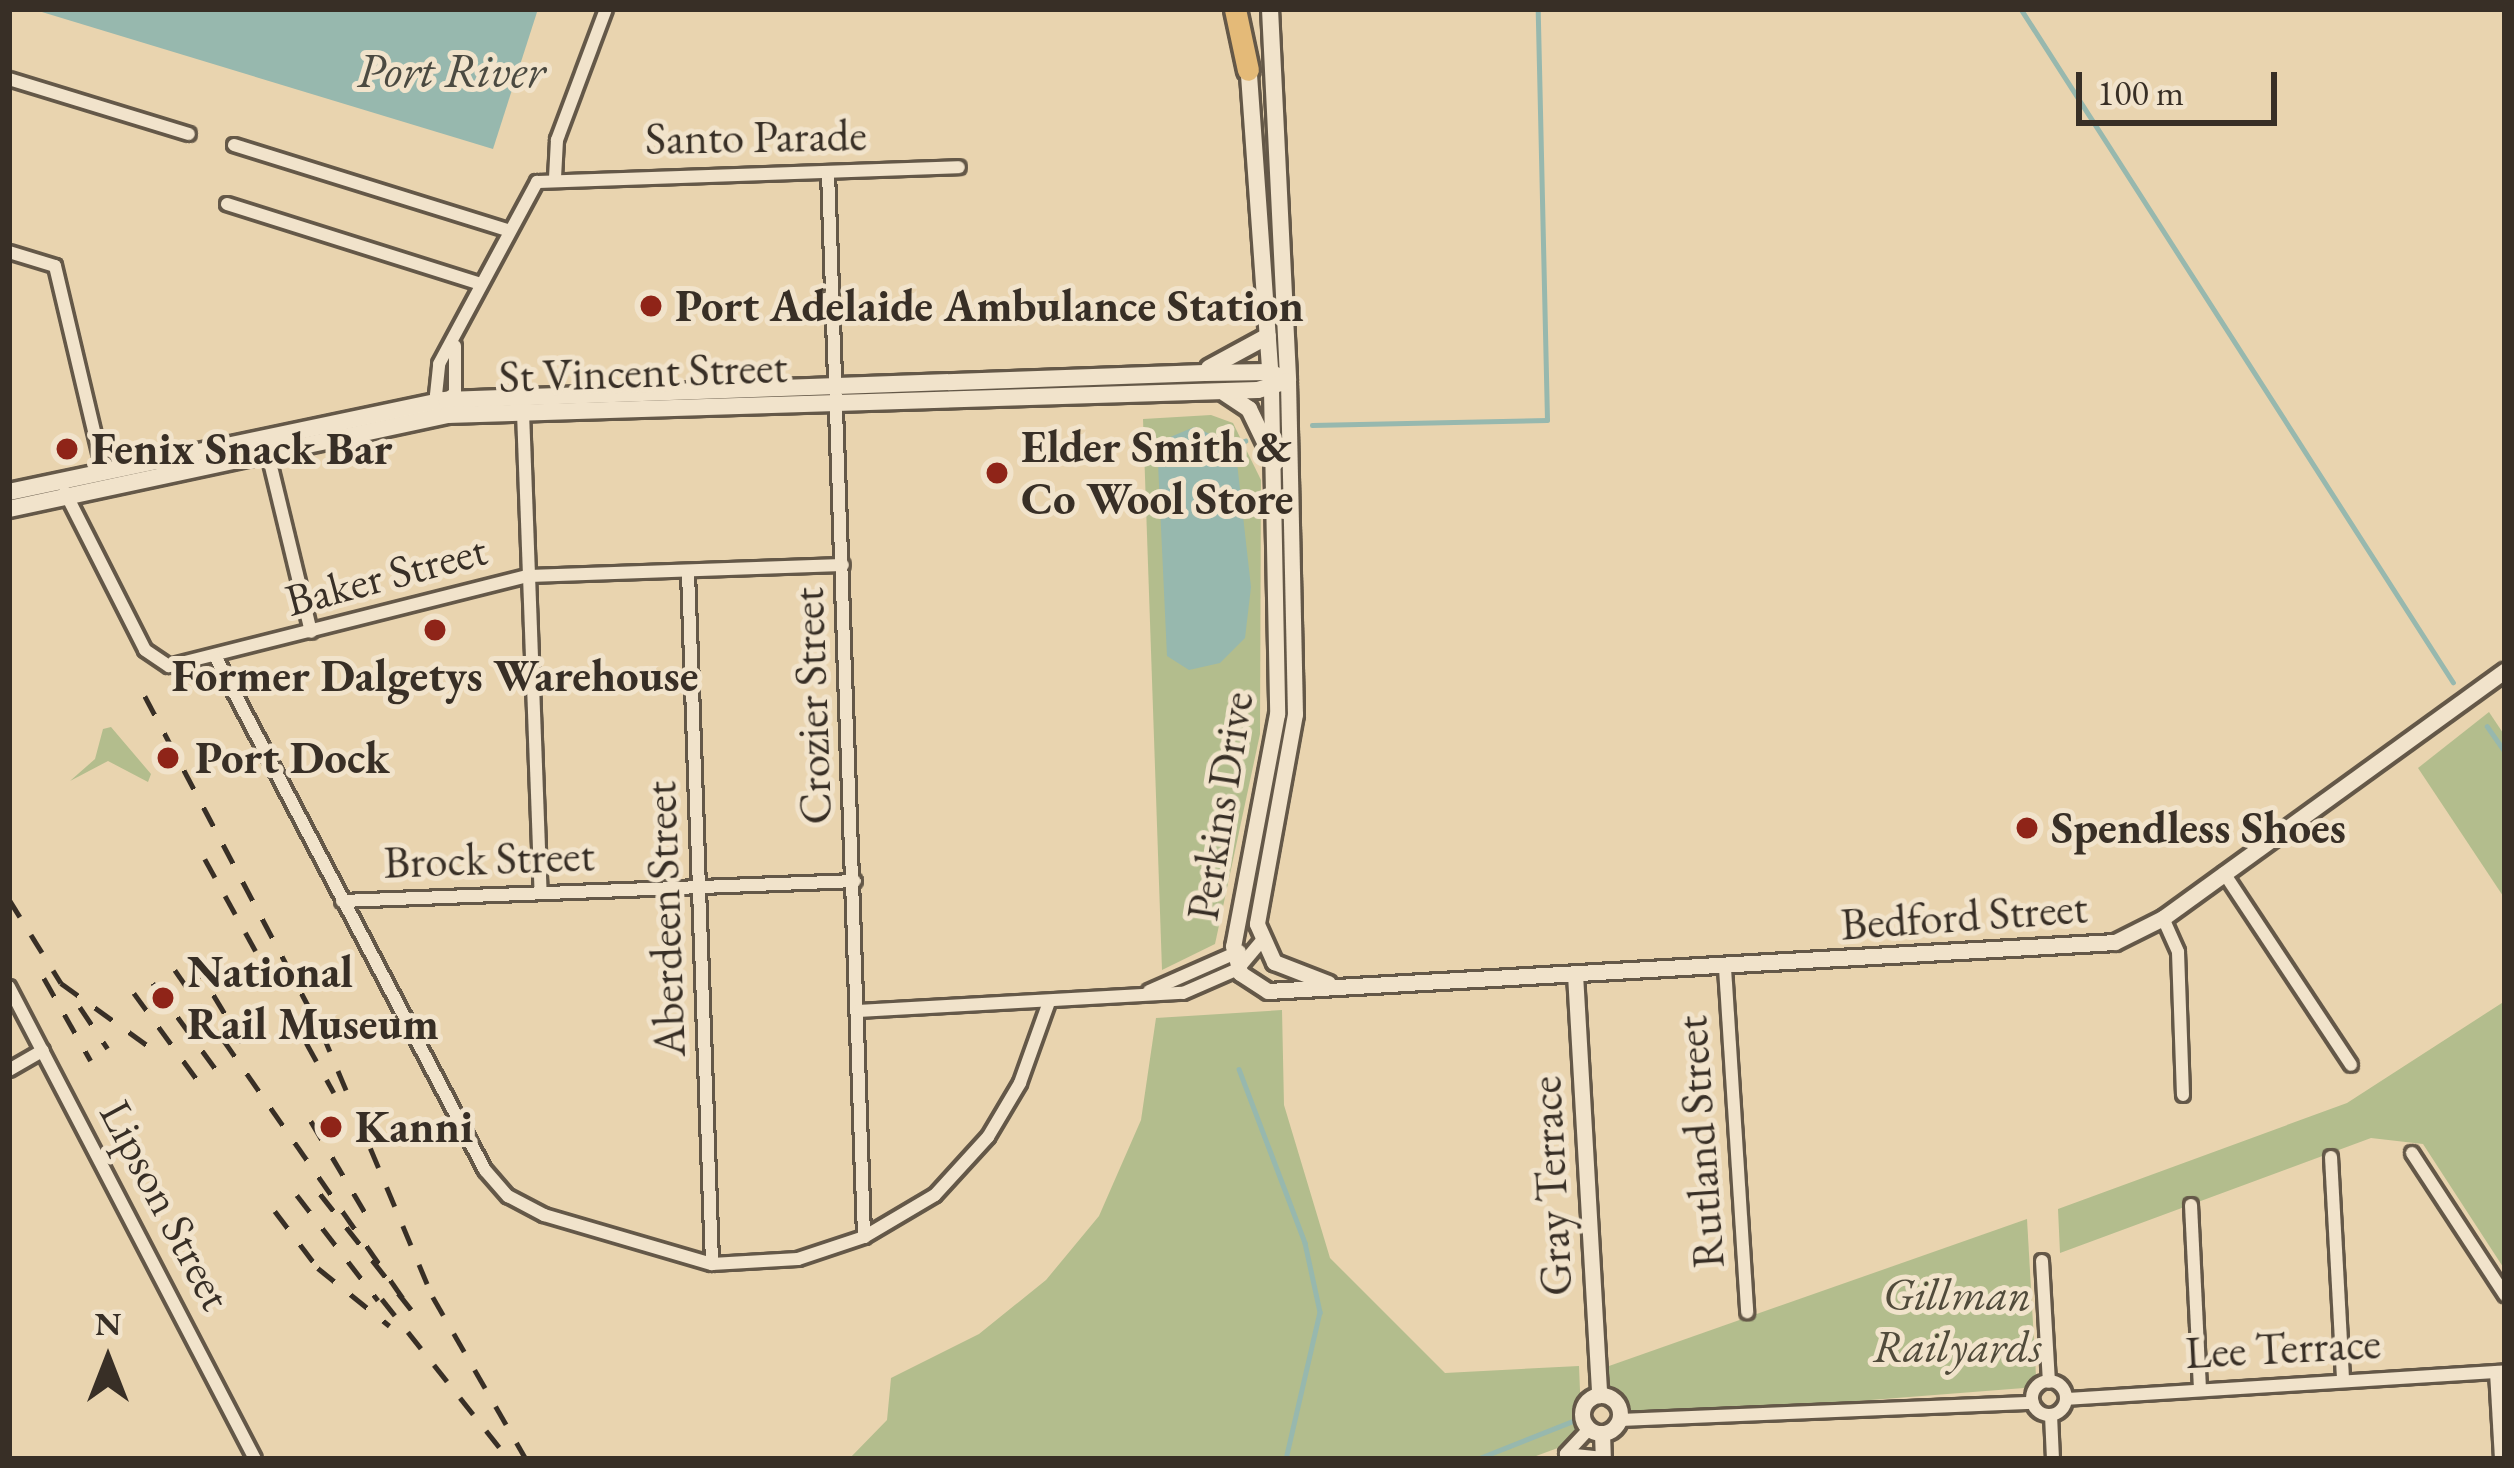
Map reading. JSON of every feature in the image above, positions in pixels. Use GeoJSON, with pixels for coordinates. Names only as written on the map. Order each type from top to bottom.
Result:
{"type":"FeatureCollection","features":[{"type":"Feature","properties":{"kind":"highway"},"geometry":{"type":"LineString","coordinates":[[1235,9],[1248,70]]}},
{"type":"Feature","properties":{"kind":"main road","name":"Perkins Drive"},"geometry":{"type":"LineString","coordinates":[[1246,9],[1268,336],[1276,381]]}},
{"type":"Feature","properties":{"kind":"main road","name":"Perkins Drive"},"geometry":{"type":"LineString","coordinates":[[1270,9],[1276,381]]}},
{"type":"Feature","properties":{"kind":"main road"},"geometry":{"type":"LineString","coordinates":[[1268,336],[1209,381],[1249,409],[1275,463]]}},
{"type":"Feature","properties":{"kind":"main road","name":"St Vincent Street"},"geometry":{"type":"LineString","coordinates":[[9,491],[63,487],[447,408],[1276,381]]}},
{"type":"Feature","properties":{"kind":"main road","name":"St Vincent Street"},"geometry":{"type":"LineString","coordinates":[[447,408],[523,412],[837,393]]}},
{"type":"Feature","properties":{"kind":"main road","name":"St Vincent Street"},"geometry":{"type":"LineString","coordinates":[[9,509],[103,469],[266,445]]}},
{"type":"Feature","properties":{"kind":"street"},"geometry":{"type":"LineString","coordinates":[[447,408],[436,395],[436,376],[455,346],[525,191],[555,178],[557,140],[606,9]]}},
{"type":"Feature","properties":{"kind":"street"},"geometry":{"type":"LineString","coordinates":[[9,80],[188,134]]}},
{"type":"Feature","properties":{"kind":"street"},"geometry":{"type":"LineString","coordinates":[[234,145],[507,230]]}},
{"type":"Feature","properties":{"kind":"street","name":"Santo Parade"},"geometry":{"type":"LineString","coordinates":[[555,178],[958,167]]}},
{"type":"Feature","properties":{"kind":"street","name":"Crozier Street"},"geometry":{"type":"LineString","coordinates":[[828,172],[864,1237]]}},
{"type":"Feature","properties":{"kind":"street"},"geometry":{"type":"LineString","coordinates":[[227,204],[481,284]]}},
{"type":"Feature","properties":{"kind":"street"},"geometry":{"type":"LineString","coordinates":[[9,252],[55,266],[103,469]]}},
{"type":"Feature","properties":{"kind":"street","name":"Perkins Drive"},"geometry":{"type":"LineString","coordinates":[[1276,381],[1276,726],[1236,962],[1273,992],[1343,985]]}},
{"type":"Feature","properties":{"kind":"street","name":"Perkins Drive"},"geometry":{"type":"LineString","coordinates":[[1276,381],[1295,714],[1258,907],[1261,942],[1294,976],[1343,985]]}},
{"type":"Feature","properties":{"kind":"street"},"geometry":{"type":"LineString","coordinates":[[523,412],[541,892]]}},
{"type":"Feature","properties":{"kind":"street"},"geometry":{"type":"LineString","coordinates":[[266,445],[311,632]]}},
{"type":"Feature","properties":{"kind":"street","name":"Baker Street"},"geometry":{"type":"LineString","coordinates":[[63,487],[154,660],[169,666],[528,576],[843,565]]}},
{"type":"Feature","properties":{"kind":"street","name":"Aberdeen Street"},"geometry":{"type":"LineString","coordinates":[[688,572],[712,1264]]}},
{"type":"Feature","properties":{"kind":"street"},"geometry":{"type":"LineString","coordinates":[[215,656],[500,1189],[556,1220],[712,1264],[798,1259],[864,1237],[934,1195],[988,1137],[1020,1083],[1049,1002]]}},
{"type":"Feature","properties":{"kind":"street","name":"Bedford Street"},"geometry":{"type":"LineString","coordinates":[[1343,985],[1725,968],[2115,943],[2163,918],[2505,670]]}},
{"type":"Feature","properties":{"kind":"street"},"geometry":{"type":"LineString","coordinates":[[2224,873],[2351,1065]]}},
{"type":"Feature","properties":{"kind":"street","name":"Brock Street"},"geometry":{"type":"LineString","coordinates":[[342,901],[855,881]]}},
{"type":"Feature","properties":{"kind":"street"},"geometry":{"type":"LineString","coordinates":[[2163,918],[2178,952],[2183,1095]]}},
{"type":"Feature","properties":{"kind":"street"},"geometry":{"type":"LineString","coordinates":[[858,1010],[1189,992],[1261,942]]}},
{"type":"Feature","properties":{"kind":"street","name":"Rutland Street"},"geometry":{"type":"LineString","coordinates":[[1725,968],[1747,1312]]}},
{"type":"Feature","properties":{"kind":"street","name":"Gray Terrace"},"geometry":{"type":"LineString","coordinates":[[1575,974],[1599,1395],[1581,1411],[1595,1431]]}},
{"type":"Feature","properties":{"kind":"street","name":"Lipson Street"},"geometry":{"type":"LineString","coordinates":[[9,987],[255,1459]]}},
{"type":"Feature","properties":{"kind":"street"},"geometry":{"type":"LineString","coordinates":[[9,1070],[43,1050]]}},
{"type":"Feature","properties":{"kind":"street"},"geometry":{"type":"LineString","coordinates":[[2412,1153],[2505,1295]]}},
{"type":"Feature","properties":{"kind":"street"},"geometry":{"type":"LineString","coordinates":[[2331,1157],[2343,1380]]}},
{"type":"Feature","properties":{"kind":"street"},"geometry":{"type":"LineString","coordinates":[[2192,1205],[2200,1388]]}},
{"type":"Feature","properties":{"kind":"street"},"geometry":{"type":"LineString","coordinates":[[2042,1262],[2049,1382],[2066,1399],[2051,1415],[2053,1459]]}},
{"type":"Feature","properties":{"kind":"street"},"geometry":{"type":"LineString","coordinates":[[2500,1371],[2501,1459]]}},
{"type":"Feature","properties":{"kind":"street","name":"Lee Terrace"},"geometry":{"type":"LineString","coordinates":[[2066,1399],[2500,1371]]}},
{"type":"Feature","properties":{"kind":"street"},"geometry":{"type":"LineString","coordinates":[[2032,1402],[2036,1388],[2049,1382]]}},
{"type":"Feature","properties":{"kind":"street"},"geometry":{"type":"LineString","coordinates":[[1599,1395],[1617,1404],[1620,1420]]}},
{"type":"Feature","properties":{"kind":"street"},"geometry":{"type":"LineString","coordinates":[[1559,1456],[1620,1420],[2032,1402],[2051,1415]]}},
{"type":"Feature","properties":{"kind":"street"},"geometry":{"type":"LineString","coordinates":[[1559,1456],[1603,1458],[1595,1431]]}},
{"type":"Feature","properties":{"kind":"green space"},"geometry":{"type":"Polygon","coordinates":[[[1211,415],[1233,423],[1261,480],[1260,734],[1215,944],[1162,970],[1143,419],[1211,415]]]}},
{"type":"Feature","properties":{"kind":"green space"},"geometry":{"type":"Polygon","coordinates":[[[2489,712],[2505,736],[2505,899],[2418,768],[2489,712]]]}},
{"type":"Feature","properties":{"kind":"green space"},"geometry":{"type":"Polygon","coordinates":[[[111,727],[151,774],[148,782],[108,761],[70,781],[95,759],[103,729],[111,727]]]}},
{"type":"Feature","properties":{"kind":"green space"},"geometry":{"type":"Polygon","coordinates":[[[2505,1001],[2505,1270],[2423,1144],[2371,1138],[2060,1253],[2058,1209],[2347,1103],[2505,1001]]]}},
{"type":"Feature","properties":{"kind":"green space"},"geometry":{"type":"Polygon","coordinates":[[[1282,1010],[1284,1105],[1330,1258],[1445,1373],[1579,1366],[1582,1439],[1528,1459],[849,1459],[887,1420],[891,1378],[979,1334],[1046,1280],[1099,1216],[1141,1120],[1156,1018],[1282,1010]]]}},
{"type":"Feature","properties":{"kind":"green space","name":"Gillman Railyards"},"geometry":{"type":"Polygon","coordinates":[[[2027,1219],[2036,1376],[2024,1388],[1626,1419],[1606,1390],[1609,1366],[2027,1219]]]}},
{"type":"Feature","properties":{"kind":"water","name":"Port River"},"geometry":{"type":"Polygon","coordinates":[[[32,9],[538,9],[493,149],[32,9]]]}},
{"type":"Feature","properties":{"kind":"water"},"geometry":{"type":"Polygon","coordinates":[[[1194,427],[1235,445],[1251,587],[1245,638],[1220,663],[1189,670],[1167,656],[1158,463],[1161,441],[1194,427]]]}},
{"type":"Feature","properties":{"kind":"waterway"},"geometry":{"type":"LineString","coordinates":[[1312,425],[1547,420],[1538,9]]}},
{"type":"Feature","properties":{"kind":"waterway"},"geometry":{"type":"LineString","coordinates":[[2021,9],[2453,682]]}},
{"type":"Feature","properties":{"kind":"waterway"},"geometry":{"type":"LineString","coordinates":[[1235,445],[1245,441]]}},
{"type":"Feature","properties":{"kind":"waterway"},"geometry":{"type":"LineString","coordinates":[[2487,726],[2505,752]]}},
{"type":"Feature","properties":{"kind":"waterway"},"geometry":{"type":"LineString","coordinates":[[1239,1069],[1305,1243],[1320,1312],[1286,1459]]}},
{"type":"Feature","properties":{"kind":"waterway"},"geometry":{"type":"LineString","coordinates":[[1477,1459],[1573,1421]]}},
{"type":"Feature","properties":{"kind":"railway"},"geometry":{"type":"LineString","coordinates":[[145,696],[322,1032],[433,1297],[526,1459]]}},
{"type":"Feature","properties":{"kind":"railway"},"geometry":{"type":"LineString","coordinates":[[205,859],[334,1093]]}},
{"type":"Feature","properties":{"kind":"railway"},"geometry":{"type":"LineString","coordinates":[[9,899],[61,983],[161,1055]]}},
{"type":"Feature","properties":{"kind":"railway"},"geometry":{"type":"LineString","coordinates":[[192,959],[242,1042]]}},
{"type":"Feature","properties":{"kind":"railway"},"geometry":{"type":"LineString","coordinates":[[175,970],[411,1310],[312,1184]]}},
{"type":"Feature","properties":{"kind":"railway"},"geometry":{"type":"LineString","coordinates":[[44,978],[91,1061]]}},
{"type":"Feature","properties":{"kind":"railway"},"geometry":{"type":"LineString","coordinates":[[153,983],[218,1072]]}},
{"type":"Feature","properties":{"kind":"railway"},"geometry":{"type":"LineString","coordinates":[[134,993],[201,1085]]}},
{"type":"Feature","properties":{"kind":"railway"},"geometry":{"type":"LineString","coordinates":[[80,1007],[108,1049]]}},
{"type":"Feature","properties":{"kind":"railway"},"geometry":{"type":"LineString","coordinates":[[311,1121],[369,1219]]}},
{"type":"Feature","properties":{"kind":"railway"},"geometry":{"type":"LineString","coordinates":[[297,1195],[378,1300]]}},
{"type":"Feature","properties":{"kind":"railway"},"geometry":{"type":"LineString","coordinates":[[275,1211],[318,1268],[390,1326]]}},
{"type":"Feature","properties":{"kind":"railway"},"geometry":{"type":"LineString","coordinates":[[382,1299],[509,1459]]}},
{"type":"Feature","properties":{"kind":"place","name":"Port Adelaide Ambulance Station"},"geometry":{"type":"Point","coordinates":[651,306]}},
{"type":"Feature","properties":{"kind":"place","name":"Fenix Snack Bar"},"geometry":{"type":"Point","coordinates":[67,449]}},
{"type":"Feature","properties":{"kind":"place","name":"Elder Smith & Co Wool Store"},"geometry":{"type":"Point","coordinates":[997,473]}},
{"type":"Feature","properties":{"kind":"place","name":"Former Dalgetys Warehouse"},"geometry":{"type":"Point","coordinates":[435,630]}},
{"type":"Feature","properties":{"kind":"place","name":"Port Dock"},"geometry":{"type":"Point","coordinates":[168,758]}},
{"type":"Feature","properties":{"kind":"place","name":"Spendless Shoes"},"geometry":{"type":"Point","coordinates":[2027,828]}},
{"type":"Feature","properties":{"kind":"place","name":"National Rail Museum"},"geometry":{"type":"Point","coordinates":[163,998]}},
{"type":"Feature","properties":{"kind":"place","name":"Kanni"},"geometry":{"type":"Point","coordinates":[331,1127]}}]}
